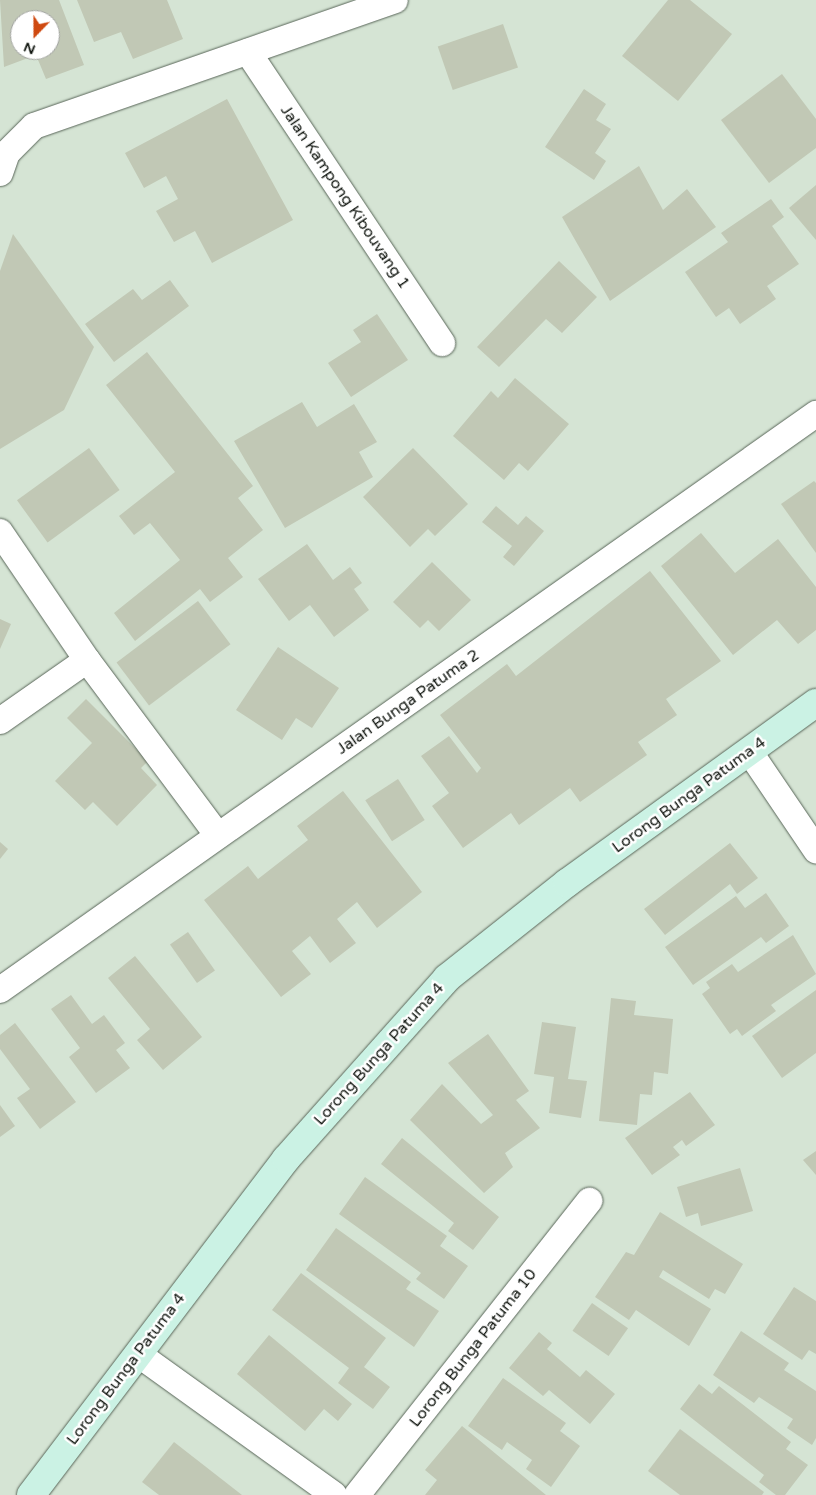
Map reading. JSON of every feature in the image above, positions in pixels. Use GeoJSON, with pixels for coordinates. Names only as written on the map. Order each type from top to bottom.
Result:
{"type":"FeatureCollection","features":[{"type":"Feature","properties":{"kind":"street"},"geometry":{"type":"LineString","coordinates":[[0,173],[19,137],[34,126],[395,0]]}},
{"type":"Feature","properties":{"kind":"street","name":"Jalan Kampong Kibouvang 1"},"geometry":{"type":"LineString","coordinates":[[248,52],[442,343]]}},
{"type":"Feature","properties":{"kind":"street","name":"Jalan Bunga Patuma 2"},"geometry":{"type":"LineString","coordinates":[[0,990],[816,414]]}},
{"type":"Feature","properties":{"kind":"street"},"geometry":{"type":"LineString","coordinates":[[0,532],[86,660],[218,836]]}},
{"type":"Feature","properties":{"kind":"street"},"geometry":{"type":"LineString","coordinates":[[0,721],[86,660]]}},
{"type":"Feature","properties":{"kind":"street","name":"Lorong Bunga Patuma 4"},"geometry":{"type":"LineString","coordinates":[[31,1495],[298,1144],[447,978],[567,883],[816,703]]}},
{"type":"Feature","properties":{"kind":"street"},"geometry":{"type":"LineString","coordinates":[[749,751],[816,850]]}},
{"type":"Feature","properties":{"kind":"street","name":"Lorong Bunga Patuma 10"},"geometry":{"type":"LineString","coordinates":[[356,1495],[589,1201]]}},
{"type":"Feature","properties":{"kind":"street"},"geometry":{"type":"LineString","coordinates":[[138,1354],[334,1495]]}},
{"type":"Feature","properties":{"kind":"building"},"geometry":{"type":"Polygon","coordinates":[[[0,0],[59,0],[84,65],[46,79],[38,60],[60,60],[60,10],[10,10],[10,60],[23,60],[4,67],[0,0]]]}},
{"type":"Feature","properties":{"kind":"building"},"geometry":{"type":"Polygon","coordinates":[[[77,0],[167,0],[183,39],[133,59],[121,32],[94,42],[77,0]]]}},
{"type":"Feature","properties":{"kind":"building"},"geometry":{"type":"Polygon","coordinates":[[[668,0],[690,0],[732,34],[678,101],[622,56],[668,0]]]}},
{"type":"Feature","properties":{"kind":"building"},"geometry":{"type":"Polygon","coordinates":[[[503,24],[518,67],[453,90],[438,46],[503,24]]]}},
{"type":"Feature","properties":{"kind":"building"},"geometry":{"type":"Polygon","coordinates":[[[782,74],[816,119],[816,148],[769,183],[721,120],[782,74]]]}},
{"type":"Feature","properties":{"kind":"building"},"geometry":{"type":"Polygon","coordinates":[[[584,89],[606,104],[596,120],[611,129],[595,153],[606,161],[594,180],[545,147],[584,89]]]}},
{"type":"Feature","properties":{"kind":"building"},"geometry":{"type":"Polygon","coordinates":[[[227,99],[293,220],[212,263],[195,231],[174,242],[156,211],[178,199],[166,176],[144,188],[125,153],[227,99]]]}},
{"type":"Feature","properties":{"kind":"building"},"geometry":{"type":"Polygon","coordinates":[[[639,166],[663,210],[687,189],[716,227],[610,301],[562,217],[639,166]]]}},
{"type":"Feature","properties":{"kind":"building"},"geometry":{"type":"Polygon","coordinates":[[[816,185],[816,240],[789,208],[816,185]]]}},
{"type":"Feature","properties":{"kind":"building"},"geometry":{"type":"Polygon","coordinates":[[[771,199],[784,217],[772,226],[799,264],[767,286],[776,299],[740,324],[729,308],[716,317],[685,272],[728,242],[721,233],[771,199]]]}},
{"type":"Feature","properties":{"kind":"building"},"geometry":{"type":"Polygon","coordinates":[[[13,234],[94,347],[64,410],[0,449],[0,271],[13,234]]]}},
{"type":"Feature","properties":{"kind":"building"},"geometry":{"type":"Polygon","coordinates":[[[559,261],[597,297],[562,333],[546,319],[499,367],[477,347],[559,261]]]}},
{"type":"Feature","properties":{"kind":"building"},"geometry":{"type":"Polygon","coordinates":[[[170,280],[189,306],[114,362],[85,324],[133,289],[142,300],[170,280]]]}},
{"type":"Feature","properties":{"kind":"building"},"geometry":{"type":"Polygon","coordinates":[[[377,314],[408,360],[351,397],[328,363],[361,342],[353,330],[377,314]]]}},
{"type":"Feature","properties":{"kind":"building"},"geometry":{"type":"Polygon","coordinates":[[[147,352],[253,486],[238,498],[263,530],[228,558],[243,577],[210,602],[200,589],[135,641],[114,613],[180,560],[150,523],[134,535],[119,516],[175,472],[106,385],[147,352]]]}},
{"type":"Feature","properties":{"kind":"building"},"geometry":{"type":"Polygon","coordinates":[[[515,378],[569,424],[528,471],[519,463],[504,480],[453,436],[491,391],[498,398],[515,378]]]}},
{"type":"Feature","properties":{"kind":"building"},"geometry":{"type":"Polygon","coordinates":[[[302,402],[317,427],[354,404],[377,442],[359,452],[373,477],[285,528],[234,441],[302,402]]]}},
{"type":"Feature","properties":{"kind":"building"},"geometry":{"type":"Polygon","coordinates":[[[89,448],[120,490],[48,542],[17,500],[89,448]]]}},
{"type":"Feature","properties":{"kind":"building"},"geometry":{"type":"Polygon","coordinates":[[[413,448],[468,504],[435,536],[428,529],[410,547],[363,497],[413,448]]]}},
{"type":"Feature","properties":{"kind":"building"},"geometry":{"type":"Polygon","coordinates":[[[814,481],[816,483],[816,553],[781,504],[814,481]]]}},
{"type":"Feature","properties":{"kind":"building"},"geometry":{"type":"Polygon","coordinates":[[[496,506],[518,525],[526,516],[544,531],[514,566],[503,557],[512,546],[482,522],[496,506]]]}},
{"type":"Feature","properties":{"kind":"building"},"geometry":{"type":"Polygon","coordinates":[[[701,533],[735,573],[778,539],[816,587],[816,630],[798,644],[777,620],[733,655],[661,566],[701,533]]]}},
{"type":"Feature","properties":{"kind":"building"},"geometry":{"type":"Polygon","coordinates":[[[307,544],[333,580],[350,567],[362,583],[354,589],[369,610],[334,637],[310,605],[289,621],[258,579],[307,544]]]}},
{"type":"Feature","properties":{"kind":"building"},"geometry":{"type":"Polygon","coordinates":[[[432,562],[471,600],[439,631],[428,620],[420,628],[393,602],[432,562]]]}},
{"type":"Feature","properties":{"kind":"building"},"geometry":{"type":"Polygon","coordinates":[[[650,571],[721,661],[666,699],[677,715],[638,742],[647,755],[580,802],[570,788],[519,825],[511,813],[463,848],[432,806],[449,793],[421,756],[449,736],[477,773],[481,768],[440,715],[507,664],[516,676],[650,571]]]}},
{"type":"Feature","properties":{"kind":"building"},"geometry":{"type":"Polygon","coordinates":[[[198,601],[230,644],[149,706],[117,662],[198,601]]]}},
{"type":"Feature","properties":{"kind":"building"},"geometry":{"type":"Polygon","coordinates":[[[0,619],[11,624],[0,649],[0,619]]]}},
{"type":"Feature","properties":{"kind":"building"},"geometry":{"type":"Polygon","coordinates":[[[278,647],[339,688],[312,728],[296,718],[282,740],[236,710],[278,647]]]}},
{"type":"Feature","properties":{"kind":"building"},"geometry":{"type":"Polygon","coordinates":[[[86,699],[148,761],[141,768],[157,785],[117,826],[93,802],[85,810],[55,781],[92,743],[67,718],[86,699]]]}},
{"type":"Feature","properties":{"kind":"building"},"geometry":{"type":"Polygon","coordinates":[[[398,779],[425,820],[392,841],[365,800],[398,779]]]}},
{"type":"Feature","properties":{"kind":"building"},"geometry":{"type":"Polygon","coordinates":[[[343,791],[422,892],[377,928],[357,902],[337,919],[356,943],[330,963],[310,936],[292,951],[311,974],[281,997],[204,900],[248,866],[258,879],[308,840],[297,826],[343,791]]]}},
{"type":"Feature","properties":{"kind":"building"},"geometry":{"type":"Polygon","coordinates":[[[0,842],[8,849],[0,859],[0,842]]]}},
{"type":"Feature","properties":{"kind":"building"},"geometry":{"type":"Polygon","coordinates":[[[730,843],[758,878],[737,894],[730,884],[665,935],[644,909],[730,843]]]}},
{"type":"Feature","properties":{"kind":"building"},"geometry":{"type":"Polygon","coordinates":[[[766,893],[789,926],[766,943],[761,937],[693,985],[665,947],[736,896],[745,908],[766,893]]]}},
{"type":"Feature","properties":{"kind":"building"},"geometry":{"type":"Polygon","coordinates":[[[188,932],[215,971],[197,983],[170,945],[188,932]]]}},
{"type":"Feature","properties":{"kind":"building"},"geometry":{"type":"Polygon","coordinates":[[[793,935],[816,974],[771,1005],[776,1011],[742,1036],[737,1029],[730,1034],[702,994],[710,988],[706,982],[732,964],[738,972],[793,935]]]}},
{"type":"Feature","properties":{"kind":"building"},"geometry":{"type":"Polygon","coordinates":[[[135,956],[202,1037],[163,1070],[137,1040],[150,1029],[108,978],[135,956]]]}},
{"type":"Feature","properties":{"kind":"building"},"geometry":{"type":"Polygon","coordinates":[[[816,990],[816,1053],[782,1078],[752,1036],[816,990]]]}},
{"type":"Feature","properties":{"kind":"building"},"geometry":{"type":"Polygon","coordinates":[[[71,995],[92,1024],[104,1015],[125,1043],[116,1050],[130,1068],[96,1093],[69,1057],[80,1048],[51,1009],[71,995]]]}},
{"type":"Feature","properties":{"kind":"building"},"geometry":{"type":"Polygon","coordinates":[[[611,998],[636,1001],[634,1015],[673,1019],[668,1074],[654,1072],[652,1095],[640,1094],[637,1125],[599,1121],[611,998]]]}},
{"type":"Feature","properties":{"kind":"building"},"geometry":{"type":"Polygon","coordinates":[[[542,1022],[576,1027],[568,1079],[587,1081],[581,1118],[549,1113],[554,1077],[534,1074],[542,1022]]]}},
{"type":"Feature","properties":{"kind":"building"},"geometry":{"type":"Polygon","coordinates":[[[15,1023],[76,1102],[40,1129],[17,1098],[30,1089],[0,1049],[0,1035],[15,1023]]]}},
{"type":"Feature","properties":{"kind":"building"},"geometry":{"type":"Polygon","coordinates":[[[488,1034],[529,1091],[516,1100],[540,1128],[505,1153],[513,1167],[484,1193],[410,1120],[442,1084],[481,1124],[493,1115],[448,1063],[488,1034]]]}},
{"type":"Feature","properties":{"kind":"building"},"geometry":{"type":"Polygon","coordinates":[[[690,1092],[715,1125],[686,1146],[682,1140],[673,1147],[680,1155],[652,1175],[625,1138],[690,1092]]]}},
{"type":"Feature","properties":{"kind":"building"},"geometry":{"type":"Polygon","coordinates":[[[0,1105],[15,1126],[0,1137],[0,1105]]]}},
{"type":"Feature","properties":{"kind":"building"},"geometry":{"type":"Polygon","coordinates":[[[402,1138],[499,1217],[473,1250],[448,1231],[454,1223],[381,1164],[402,1138]]]}},
{"type":"Feature","properties":{"kind":"building"},"geometry":{"type":"Polygon","coordinates":[[[816,1151],[816,1175],[803,1160],[816,1151]]]}},
{"type":"Feature","properties":{"kind":"building"},"geometry":{"type":"Polygon","coordinates":[[[740,1168],[753,1211],[701,1226],[698,1213],[686,1217],[677,1187],[740,1168]]]}},
{"type":"Feature","properties":{"kind":"building"},"geometry":{"type":"Polygon","coordinates":[[[365,1177],[447,1236],[440,1246],[468,1266],[444,1299],[416,1279],[421,1273],[339,1214],[365,1177]]]}},
{"type":"Feature","properties":{"kind":"building"},"geometry":{"type":"Polygon","coordinates":[[[660,1212],[743,1264],[725,1294],[715,1289],[709,1299],[663,1270],[659,1277],[711,1309],[689,1346],[636,1310],[629,1320],[595,1297],[626,1252],[634,1255],[660,1212]]]}},
{"type":"Feature","properties":{"kind":"building"},"geometry":{"type":"Polygon","coordinates":[[[336,1228],[411,1282],[406,1289],[439,1311],[414,1347],[306,1270],[336,1228]]]}},
{"type":"Feature","properties":{"kind":"building"},"geometry":{"type":"Polygon","coordinates":[[[301,1273],[386,1338],[364,1367],[390,1387],[373,1409],[338,1383],[349,1368],[272,1310],[301,1273]]]}},
{"type":"Feature","properties":{"kind":"building"},"geometry":{"type":"Polygon","coordinates":[[[794,1287],[816,1301],[816,1354],[809,1350],[802,1360],[763,1334],[794,1287]]]}},
{"type":"Feature","properties":{"kind":"building"},"geometry":{"type":"Polygon","coordinates":[[[592,1303],[628,1328],[609,1356],[572,1331],[592,1303]]]}},
{"type":"Feature","properties":{"kind":"building"},"geometry":{"type":"Polygon","coordinates":[[[741,1331],[789,1363],[784,1370],[816,1391],[816,1438],[812,1445],[787,1428],[793,1419],[759,1397],[754,1403],[713,1375],[741,1331]]]}},
{"type":"Feature","properties":{"kind":"building"},"geometry":{"type":"Polygon","coordinates":[[[539,1332],[552,1343],[547,1349],[580,1377],[586,1370],[615,1394],[590,1424],[549,1390],[543,1396],[509,1368],[539,1332]]]}},
{"type":"Feature","properties":{"kind":"building"},"geometry":{"type":"Polygon","coordinates":[[[269,1335],[352,1404],[338,1421],[324,1409],[305,1431],[237,1374],[269,1335]]]}},
{"type":"Feature","properties":{"kind":"building"},"geometry":{"type":"Polygon","coordinates":[[[503,1378],[566,1423],[560,1431],[580,1446],[551,1487],[526,1469],[532,1460],[507,1442],[502,1450],[468,1426],[503,1378]]]}},
{"type":"Feature","properties":{"kind":"building"},"geometry":{"type":"Polygon","coordinates":[[[699,1384],[712,1394],[719,1386],[791,1442],[786,1449],[808,1465],[785,1495],[776,1495],[759,1482],[764,1475],[680,1409],[699,1384]]]}},
{"type":"Feature","properties":{"kind":"building"},"geometry":{"type":"Polygon","coordinates":[[[462,1426],[546,1495],[425,1495],[437,1480],[425,1470],[462,1426]]]}},
{"type":"Feature","properties":{"kind":"building"},"geometry":{"type":"Polygon","coordinates":[[[680,1429],[764,1492],[762,1495],[680,1495],[648,1471],[680,1429]]]}},
{"type":"Feature","properties":{"kind":"building"},"geometry":{"type":"Polygon","coordinates":[[[174,1442],[242,1495],[159,1495],[142,1482],[174,1442]]]}}]}
